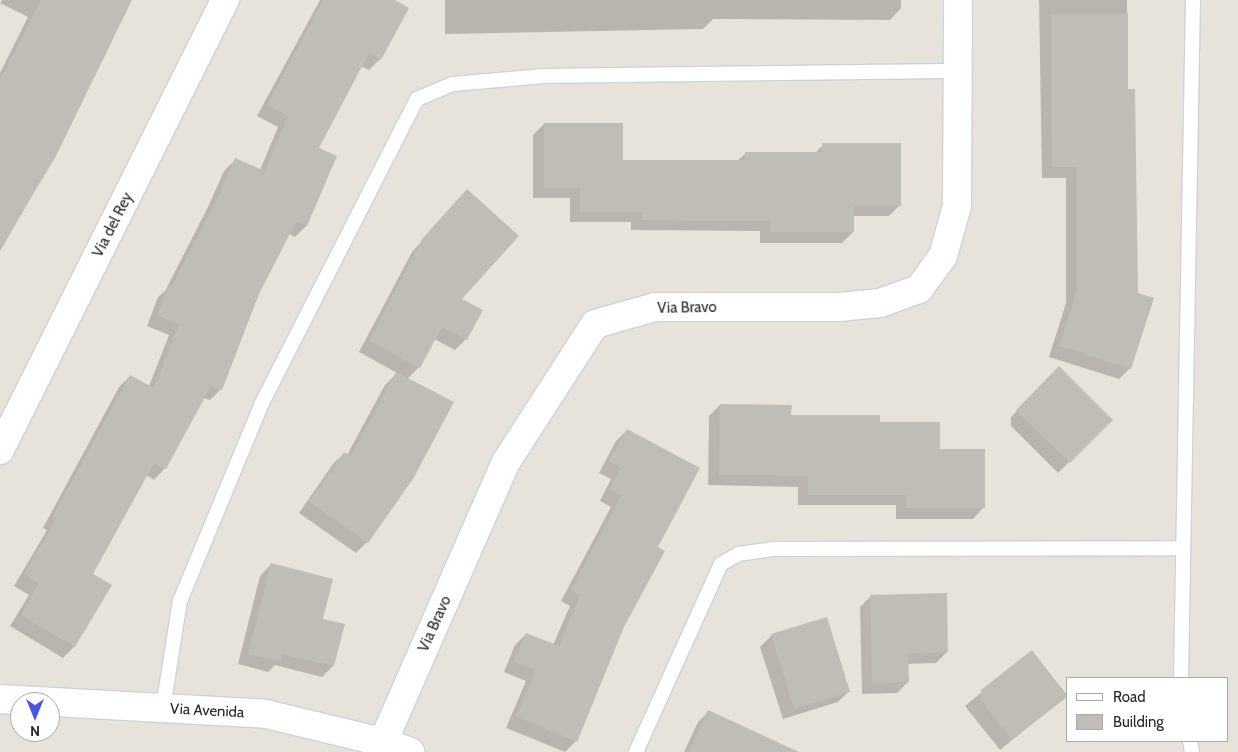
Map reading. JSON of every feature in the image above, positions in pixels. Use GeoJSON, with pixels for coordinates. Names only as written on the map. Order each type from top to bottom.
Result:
{"type":"FeatureCollection","features":[{"type":"Feature","properties":{"kind":"street","name":"Via del Rey"},"geometry":{"type":"LineString","coordinates":[[0,450],[225,0]]}},
{"type":"Feature","properties":{"kind":"street","name":"Via Bravo"},"geometry":{"type":"LineString","coordinates":[[383,742],[506,462],[595,324],[655,307],[839,307],[880,304],[919,289],[943,256],[957,206],[958,0]]}},
{"type":"Feature","properties":{"kind":"street","name":"Via Avenida"},"geometry":{"type":"LineString","coordinates":[[0,699],[266,714],[383,742],[410,752]]}},
{"type":"Feature","properties":{"kind":"lane"},"geometry":{"type":"LineString","coordinates":[[1181,677],[1193,0]]}},
{"type":"Feature","properties":{"kind":"lane"},"geometry":{"type":"LineString","coordinates":[[163,708],[180,601],[262,403],[417,99],[453,84],[544,76],[958,71]]}},
{"type":"Feature","properties":{"kind":"lane"},"geometry":{"type":"LineString","coordinates":[[636,752],[721,564],[738,554],[772,549],[1183,548]]}},
{"type":"Feature","properties":{"kind":"building"},"geometry":{"type":"Polygon","coordinates":[[[41,0],[132,0],[56,156],[0,249],[0,80],[41,0]]]}},
{"type":"Feature","properties":{"kind":"building"},"geometry":{"type":"Polygon","coordinates":[[[323,0],[395,0],[409,8],[381,60],[369,53],[319,148],[337,156],[307,226],[296,222],[259,294],[222,390],[211,386],[166,469],[154,463],[93,574],[112,585],[75,647],[21,615],[39,583],[24,574],[57,518],[53,516],[130,375],[154,388],[179,324],[157,315],[169,285],[172,286],[219,195],[235,158],[265,171],[288,116],[267,105],[323,0]]]}},
{"type":"Feature","properties":{"kind":"building"},"geometry":{"type":"Polygon","coordinates":[[[1051,14],[1128,14],[1128,89],[1135,89],[1138,293],[1154,298],[1131,369],[1059,346],[1077,291],[1077,167],[1052,167],[1051,14]]]}},
{"type":"Feature","properties":{"kind":"building"},"geometry":{"type":"Polygon","coordinates":[[[544,123],[623,123],[623,160],[745,160],[745,152],[822,152],[822,143],[901,143],[901,206],[854,206],[854,232],[770,232],[770,221],[642,220],[642,212],[580,212],[580,188],[544,188],[544,123]]]}},
{"type":"Feature","properties":{"kind":"building"},"geometry":{"type":"Polygon","coordinates":[[[467,189],[519,236],[462,299],[483,310],[467,340],[442,327],[420,368],[369,341],[422,239],[467,189]]]}},
{"type":"Feature","properties":{"kind":"building"},"geometry":{"type":"Polygon","coordinates":[[[1059,366],[1113,420],[1070,463],[1016,410],[1059,366]]]}},
{"type":"Feature","properties":{"kind":"building"},"geometry":{"type":"Polygon","coordinates":[[[396,372],[454,402],[413,479],[368,543],[309,502],[344,452],[351,456],[396,372]]]}},
{"type":"Feature","properties":{"kind":"building"},"geometry":{"type":"Polygon","coordinates":[[[720,404],[792,405],[791,415],[880,415],[880,422],[940,422],[940,449],[985,449],[985,508],[906,508],[906,495],[808,495],[808,476],[719,475],[720,404]]]}},
{"type":"Feature","properties":{"kind":"building"},"geometry":{"type":"Polygon","coordinates":[[[627,429],[700,468],[658,547],[665,551],[624,627],[577,742],[516,716],[536,670],[514,661],[526,633],[559,646],[580,595],[571,590],[621,496],[610,489],[621,468],[609,461],[627,429]]]}},
{"type":"Feature","properties":{"kind":"building"},"geometry":{"type":"Polygon","coordinates":[[[271,563],[333,579],[323,619],[345,624],[334,666],[282,654],[281,661],[248,654],[271,563]]]}},
{"type":"Feature","properties":{"kind":"building"},"geometry":{"type":"Polygon","coordinates":[[[947,593],[948,652],[908,654],[909,682],[872,683],[870,595],[947,593]]]}},
{"type":"Feature","properties":{"kind":"building"},"geometry":{"type":"Polygon","coordinates":[[[827,617],[850,692],[794,709],[771,634],[827,617]]]}},
{"type":"Feature","properties":{"kind":"building"},"geometry":{"type":"Polygon","coordinates":[[[1032,650],[1066,698],[1012,740],[981,700],[981,690],[1032,650]]]}},
{"type":"Feature","properties":{"kind":"building"},"geometry":{"type":"Polygon","coordinates":[[[708,710],[799,752],[689,752],[708,710]]]}}]}
